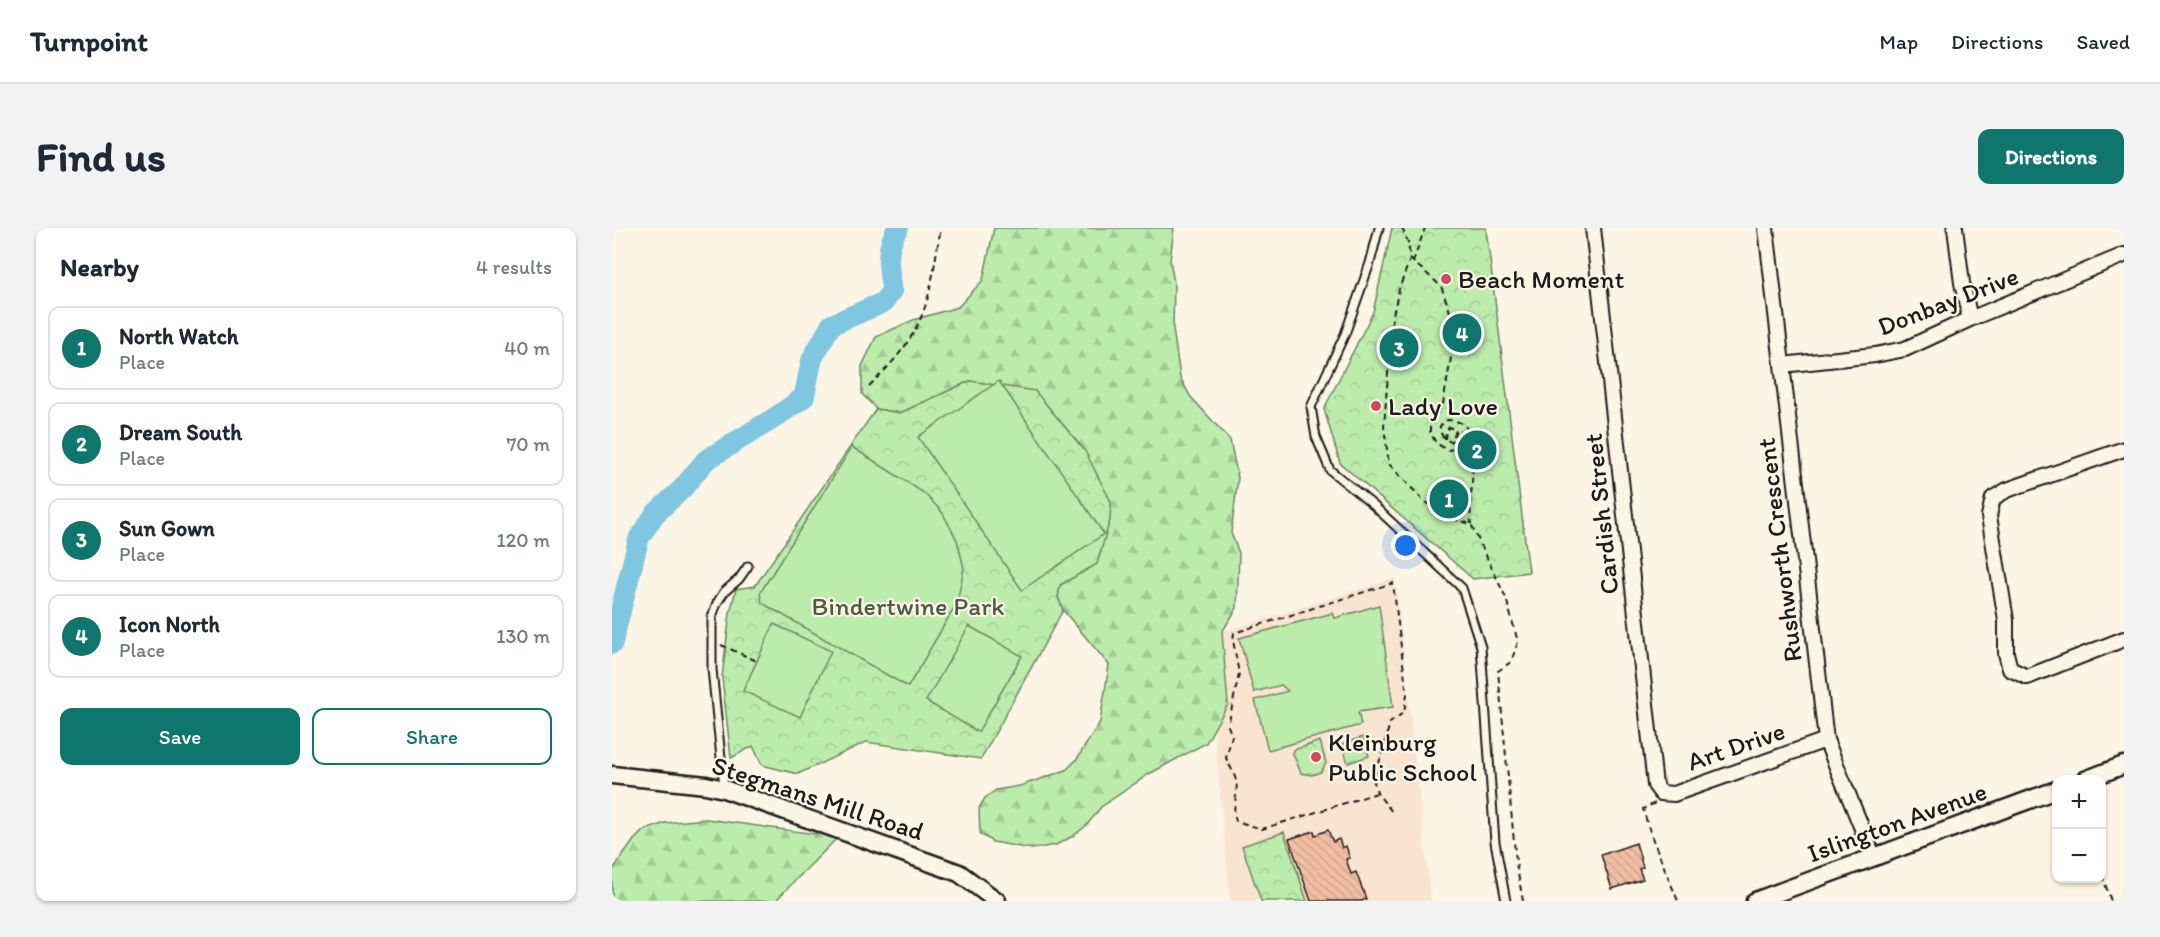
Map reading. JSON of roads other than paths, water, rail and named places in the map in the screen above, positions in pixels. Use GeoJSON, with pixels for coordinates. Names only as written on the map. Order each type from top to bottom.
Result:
{"type":"FeatureCollection","features":[{"type":"Feature","properties":{"kind":"street","name":"Cardish Street"},"geometry":{"type":"LineString","coordinates":[[1593,228],[1655,785],[1661,794]]}},
{"type":"Feature","properties":{"kind":"street","name":"Rushworth Crescent"},"geometry":{"type":"LineString","coordinates":[[1766,228],[1826,740],[1874,858]]}},
{"type":"Feature","properties":{"kind":"street"},"geometry":{"type":"LineString","coordinates":[[1955,228],[1962,283],[1970,319]]}},
{"type":"Feature","properties":{"kind":"street","name":"Donbay Drive"},"geometry":{"type":"LineString","coordinates":[[1782,365],[1875,355],[1905,349],[1970,319],[2124,255]]}},
{"type":"Feature","properties":{"kind":"street"},"geometry":{"type":"LineString","coordinates":[[2124,449],[2007,490],[1993,498],[1989,516],[2006,620],[2006,653],[2010,669],[2027,677],[2124,639]]}},
{"type":"Feature","properties":{"kind":"street","name":"Art Drive"},"geometry":{"type":"LineString","coordinates":[[1661,794],[1674,794],[1826,740]]}},
{"type":"Feature","properties":{"kind":"street"},"geometry":{"type":"LineString","coordinates":[[2098,775],[2124,765]]}},
{"type":"Feature","properties":{"kind":"street","name":"Stegmans Mill Road"},"geometry":{"type":"LineString","coordinates":[[616,775],[724,789],[959,873],[997,901]]}},
{"type":"Feature","properties":{"kind":"street","name":"Islington Avenue"},"geometry":{"type":"LineString","coordinates":[[1761,900],[2052,791]]}},
{"type":"Feature","properties":{"kind":"lane"},"geometry":{"type":"LineString","coordinates":[[1379,228],[1370,263],[1346,334],[1311,407],[1316,437],[1330,470],[1373,505],[1462,588],[1481,647],[1495,842],[1506,901]]}},
{"type":"Feature","properties":{"kind":"lane"},"geometry":{"type":"LineString","coordinates":[[724,789],[715,710],[712,617],[717,603],[748,566]]}},
{"type":"Feature","properties":{"kind":"waterway"},"geometry":{"type":"LineString","coordinates":[[612,644],[639,538],[655,514],[682,489],[706,460],[804,397],[812,359],[831,325],[884,302],[892,290],[889,250],[898,228]]}},
{"type":"Feature","properties":{"kind":"place","name":"Beach Moment"},"geometry":{"type":"Point","coordinates":[1446,279]}},
{"type":"Feature","properties":{"kind":"place","name":"Icon North"},"geometry":{"type":"Point","coordinates":[1462,333]}},
{"type":"Feature","properties":{"kind":"place","name":"Sun Gown"},"geometry":{"type":"Point","coordinates":[1399,348]}},
{"type":"Feature","properties":{"kind":"place","name":"Lady Love"},"geometry":{"type":"Point","coordinates":[1376,406]}},
{"type":"Feature","properties":{"kind":"place","name":"Dream South"},"geometry":{"type":"Point","coordinates":[1477,450]}},
{"type":"Feature","properties":{"kind":"place","name":"North Watch"},"geometry":{"type":"Point","coordinates":[1449,499]}},
{"type":"Feature","properties":{"kind":"place","name":"Kleinburg Public School"},"geometry":{"type":"Point","coordinates":[1316,757]}},
{"type":"Feature","properties":{"kind":"park label","name":"Bindertwine Park"},"geometry":{"type":"Point","coordinates":[908,606]}}]}
